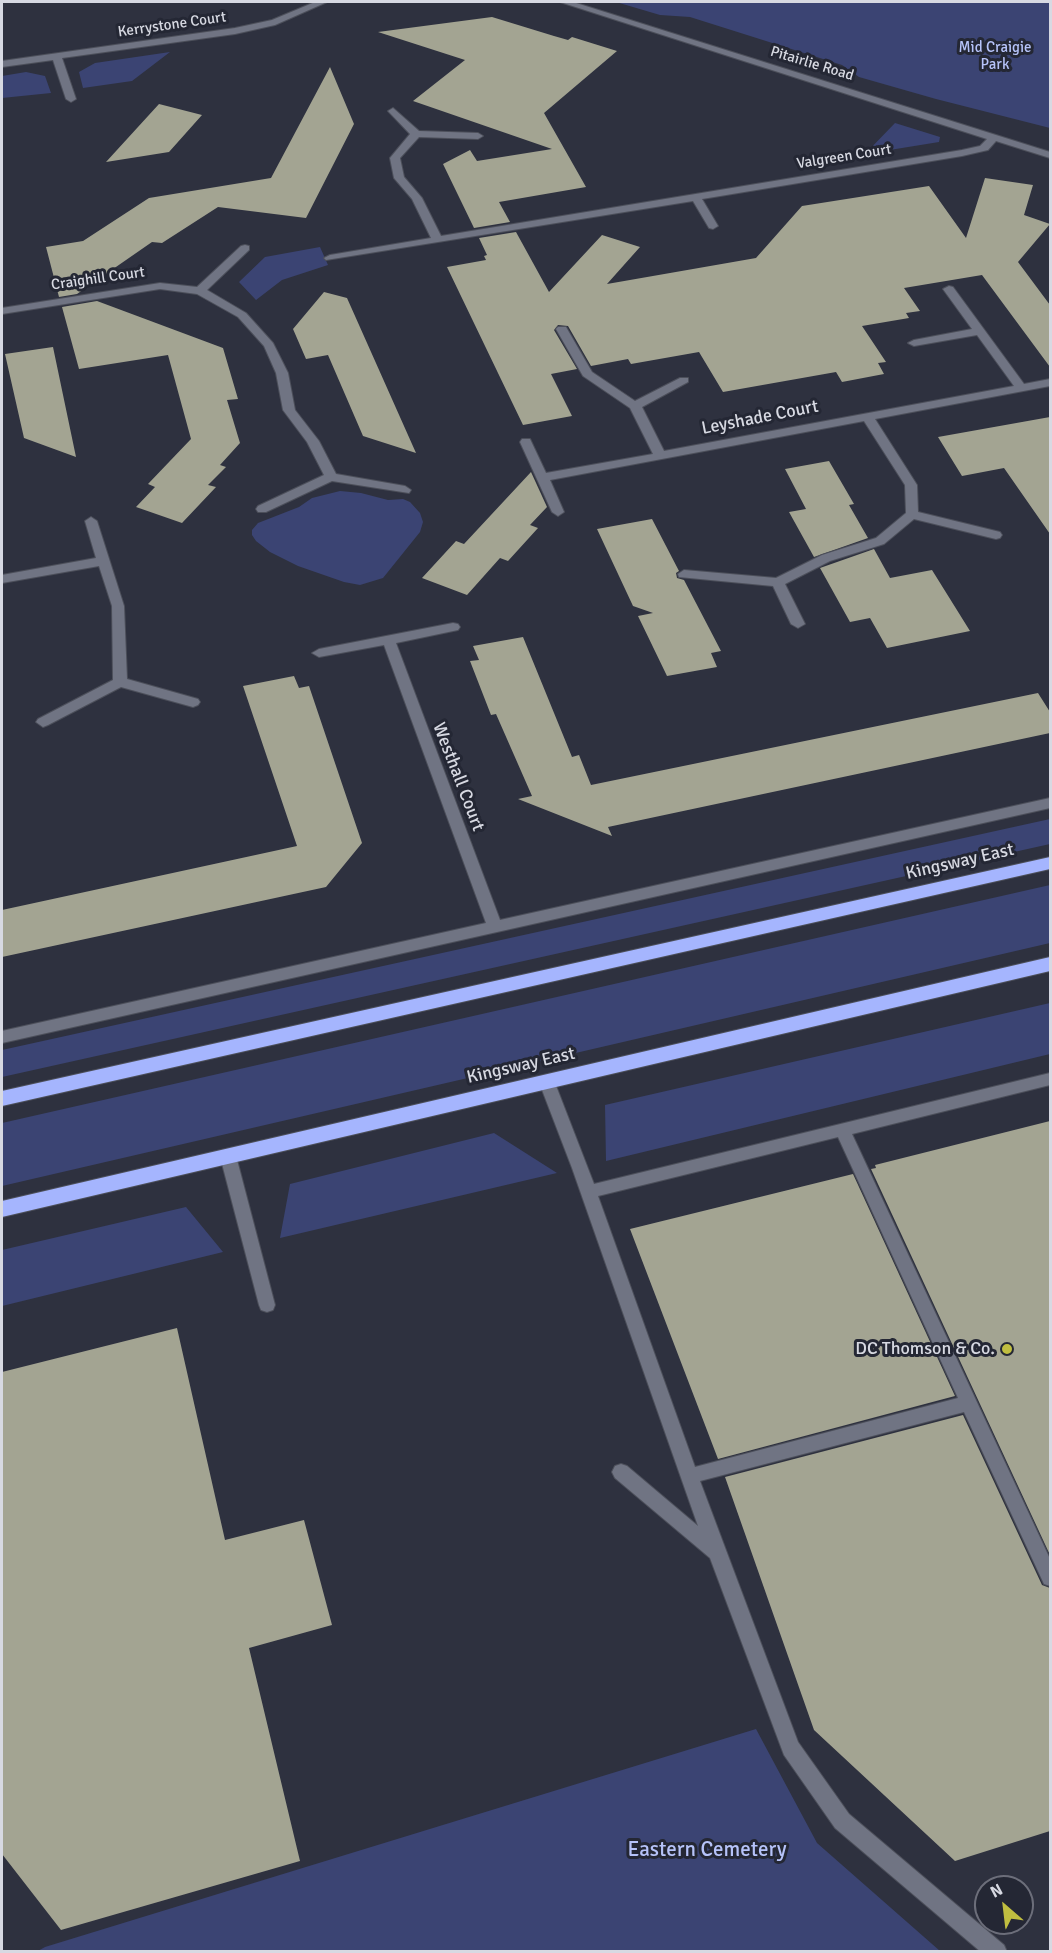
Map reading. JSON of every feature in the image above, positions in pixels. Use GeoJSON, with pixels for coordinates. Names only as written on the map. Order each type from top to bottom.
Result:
{"type":"FeatureCollection","features":[{"type":"Feature","properties":{"kind":"highway","name":"Kingsway East"},"geometry":{"type":"LineString","coordinates":[[2,1099],[1050,863]]}},
{"type":"Feature","properties":{"kind":"highway","name":"Kingsway East"},"geometry":{"type":"LineString","coordinates":[[2,1209],[1050,964]]}},
{"type":"Feature","properties":{"kind":"street","name":"Kerrystone Court"},"geometry":{"type":"LineString","coordinates":[[2,64],[235,31],[274,22],[322,2]]}},
{"type":"Feature","properties":{"kind":"street","name":"Pitairlie Road"},"geometry":{"type":"LineString","coordinates":[[565,2],[1050,155]]}},
{"type":"Feature","properties":{"kind":"street"},"geometry":{"type":"LineString","coordinates":[[57,57],[71,99]]}},
{"type":"Feature","properties":{"kind":"street"},"geometry":{"type":"LineString","coordinates":[[393,111],[416,134],[478,136]]}},
{"type":"Feature","properties":{"kind":"street"},"geometry":{"type":"LineString","coordinates":[[416,134],[396,158],[399,178],[417,198],[436,239]]}},
{"type":"Feature","properties":{"kind":"street","name":"Valgreen Court"},"geometry":{"type":"LineString","coordinates":[[330,258],[962,153],[984,148],[994,138]]}},
{"type":"Feature","properties":{"kind":"street"},"geometry":{"type":"LineString","coordinates":[[694,196],[712,226]]}},
{"type":"Feature","properties":{"kind":"street"},"geometry":{"type":"LineString","coordinates":[[200,291],[244,248]]}},
{"type":"Feature","properties":{"kind":"street","name":"Craighill Court"},"geometry":{"type":"LineString","coordinates":[[2,311],[160,286],[200,291],[242,315],[270,345],[282,373],[289,410],[313,441],[331,477]]}},
{"type":"Feature","properties":{"kind":"street"},"geometry":{"type":"LineString","coordinates":[[949,289],[1021,388]]}},
{"type":"Feature","properties":{"kind":"street"},"geometry":{"type":"LineString","coordinates":[[562,328],[587,374],[636,406],[660,456]]}},
{"type":"Feature","properties":{"kind":"street"},"geometry":{"type":"LineString","coordinates":[[914,343],[980,331]]}},
{"type":"Feature","properties":{"kind":"street"},"geometry":{"type":"LineString","coordinates":[[636,406],[684,380]]}},
{"type":"Feature","properties":{"kind":"street","name":"Leyshade Court"},"geometry":{"type":"LineString","coordinates":[[542,478],[1050,383]]}},
{"type":"Feature","properties":{"kind":"street"},"geometry":{"type":"LineString","coordinates":[[867,417],[910,485],[912,514]]}},
{"type":"Feature","properties":{"kind":"street"},"geometry":{"type":"LineString","coordinates":[[526,442],[558,512]]}},
{"type":"Feature","properties":{"kind":"street"},"geometry":{"type":"LineString","coordinates":[[262,509],[331,477],[405,490]]}},
{"type":"Feature","properties":{"kind":"street"},"geometry":{"type":"LineString","coordinates":[[912,514],[996,535]]}},
{"type":"Feature","properties":{"kind":"street"},"geometry":{"type":"LineString","coordinates":[[684,574],[778,582],[826,558],[880,541],[912,514]]}},
{"type":"Feature","properties":{"kind":"street"},"geometry":{"type":"LineString","coordinates":[[91,521],[117,606],[120,681]]}},
{"type":"Feature","properties":{"kind":"street"},"geometry":{"type":"LineString","coordinates":[[2,579],[103,561]]}},
{"type":"Feature","properties":{"kind":"street"},"geometry":{"type":"LineString","coordinates":[[778,582],[798,624]]}},
{"type":"Feature","properties":{"kind":"street"},"geometry":{"type":"LineString","coordinates":[[318,653],[453,627]]}},
{"type":"Feature","properties":{"kind":"street","name":"Westhall Court"},"geometry":{"type":"LineString","coordinates":[[388,639],[495,927]]}},
{"type":"Feature","properties":{"kind":"street"},"geometry":{"type":"LineString","coordinates":[[43,722],[120,681],[193,702]]}},
{"type":"Feature","properties":{"kind":"street","name":"Kingsway East"},"geometry":{"type":"LineString","coordinates":[[2,1037],[1050,803]]}},
{"type":"Feature","properties":{"kind":"street"},"geometry":{"type":"LineString","coordinates":[[588,1192],[1050,1079]]}},
{"type":"Feature","properties":{"kind":"street"},"geometry":{"type":"LineString","coordinates":[[547,1082],[717,1553],[791,1748],[842,1821],[997,1952]]}},
{"type":"Feature","properties":{"kind":"street"},"geometry":{"type":"LineString","coordinates":[[842,1130],[1050,1578]]}},
{"type":"Feature","properties":{"kind":"street"},"geometry":{"type":"LineString","coordinates":[[228,1156],[267,1305]]}},
{"type":"Feature","properties":{"kind":"street"},"geometry":{"type":"LineString","coordinates":[[690,1476],[969,1402]]}},
{"type":"Feature","properties":{"kind":"street"},"geometry":{"type":"LineString","coordinates":[[621,1472],[717,1553]]}},
{"type":"Feature","properties":{"kind":"green space","name":"Mid Craigie Park"},"geometry":{"type":"Polygon","coordinates":[[[616,2],[1050,2],[1050,128],[859,77],[842,65],[690,17],[660,15],[616,2]]]}},
{"type":"Feature","properties":{"kind":"green space"},"geometry":{"type":"Polygon","coordinates":[[[170,52],[132,81],[83,88],[79,72],[95,63],[170,52]]]}},
{"type":"Feature","properties":{"kind":"green space"},"geometry":{"type":"Polygon","coordinates":[[[26,72],[45,76],[51,93],[2,98],[2,76],[26,72]]]}},
{"type":"Feature","properties":{"kind":"green space"},"geometry":{"type":"Polygon","coordinates":[[[895,123],[940,137],[939,142],[865,154],[895,123]]]}},
{"type":"Feature","properties":{"kind":"green space"},"geometry":{"type":"Polygon","coordinates":[[[320,247],[328,265],[282,280],[256,300],[239,282],[265,257],[320,247]]]}},
{"type":"Feature","properties":{"kind":"green space"},"geometry":{"type":"Polygon","coordinates":[[[340,491],[361,493],[388,500],[403,499],[410,502],[420,513],[423,522],[420,532],[383,578],[360,585],[344,582],[298,566],[270,552],[252,535],[252,530],[258,523],[299,507],[312,498],[340,491]]]}},
{"type":"Feature","properties":{"kind":"green space"},"geometry":{"type":"Polygon","coordinates":[[[1050,819],[1050,844],[2,1077],[2,1050],[1050,819]]]}},
{"type":"Feature","properties":{"kind":"green space"},"geometry":{"type":"Polygon","coordinates":[[[1050,885],[1050,943],[2,1186],[2,1123],[1050,885]]]}},
{"type":"Feature","properties":{"kind":"green space"},"geometry":{"type":"Polygon","coordinates":[[[1050,1003],[1050,1054],[606,1161],[605,1105],[1050,1003]]]}},
{"type":"Feature","properties":{"kind":"green space"},"geometry":{"type":"Polygon","coordinates":[[[494,1133],[557,1173],[280,1238],[290,1184],[494,1133]]]}},
{"type":"Feature","properties":{"kind":"green space"},"geometry":{"type":"Polygon","coordinates":[[[186,1207],[223,1252],[2,1306],[2,1250],[186,1207]]]}},
{"type":"Feature","properties":{"kind":"green space","name":"Eastern Cemetery"},"geometry":{"type":"Polygon","coordinates":[[[756,1729],[817,1843],[940,1951],[38,1951],[45,1947],[756,1729]]]}},
{"type":"Feature","properties":{"kind":"building"},"geometry":{"type":"Polygon","coordinates":[[[492,17],[568,40],[572,37],[617,51],[544,113],[586,187],[499,202],[510,222],[474,228],[443,164],[470,150],[477,161],[552,149],[413,101],[465,60],[378,32],[492,17]]]}},
{"type":"Feature","properties":{"kind":"building"},"geometry":{"type":"Polygon","coordinates":[[[330,67],[354,124],[306,218],[218,207],[162,243],[152,242],[77,294],[59,297],[46,247],[83,241],[149,198],[271,178],[330,67]]]}},
{"type":"Feature","properties":{"kind":"building"},"geometry":{"type":"Polygon","coordinates":[[[159,104],[202,115],[169,152],[106,162],[159,104]]]}},
{"type":"Feature","properties":{"kind":"building"},"geometry":{"type":"Polygon","coordinates":[[[985,178],[1033,185],[1024,215],[1050,224],[1018,262],[1050,305],[1050,367],[982,275],[904,288],[920,311],[906,313],[909,318],[862,326],[886,362],[878,363],[884,374],[842,382],[836,372],[723,392],[699,352],[631,364],[628,359],[591,366],[568,326],[558,325],[554,330],[577,369],[551,374],[572,416],[523,425],[447,267],[486,260],[484,256],[487,255],[479,238],[516,232],[549,292],[602,235],[640,247],[607,284],[756,258],[802,206],[929,186],[966,238],[985,178]]]}},
{"type":"Feature","properties":{"kind":"building"},"geometry":{"type":"Polygon","coordinates":[[[324,292],[347,298],[416,453],[363,436],[328,355],[306,359],[293,329],[324,292]]]}},
{"type":"Feature","properties":{"kind":"building"},"geometry":{"type":"Polygon","coordinates":[[[97,301],[223,348],[238,399],[227,400],[240,443],[220,465],[226,467],[208,485],[216,487],[182,523],[136,507],[155,487],[148,484],[191,439],[168,355],[79,369],[62,307],[97,301]]]}},
{"type":"Feature","properties":{"kind":"building"},"geometry":{"type":"Polygon","coordinates":[[[53,347],[76,457],[24,438],[5,354],[53,347]]]}},
{"type":"Feature","properties":{"kind":"building"},"geometry":{"type":"Polygon","coordinates":[[[1050,417],[1050,534],[1004,468],[962,476],[938,437],[1050,417]]]}},
{"type":"Feature","properties":{"kind":"building"},"geometry":{"type":"Polygon","coordinates":[[[829,461],[854,504],[849,505],[868,538],[814,557],[789,512],[806,509],[785,469],[829,461]]]}},
{"type":"Feature","properties":{"kind":"building"},"geometry":{"type":"Polygon","coordinates":[[[531,472],[547,507],[530,525],[538,528],[508,561],[500,558],[467,595],[422,578],[456,541],[464,544],[531,472]]]}},
{"type":"Feature","properties":{"kind":"building"},"geometry":{"type":"Polygon","coordinates":[[[652,519],[679,571],[676,573],[677,578],[684,580],[721,651],[711,653],[717,667],[667,676],[638,616],[653,613],[633,606],[597,529],[652,519]]]}},
{"type":"Feature","properties":{"kind":"building"},"geometry":{"type":"Polygon","coordinates":[[[874,549],[890,578],[932,570],[970,631],[887,648],[870,618],[850,622],[820,568],[874,549]]]}},
{"type":"Feature","properties":{"kind":"building"},"geometry":{"type":"Polygon","coordinates":[[[523,637],[572,757],[579,755],[591,785],[1038,693],[1050,712],[1050,733],[608,827],[612,836],[518,799],[532,796],[496,714],[491,715],[470,661],[479,660],[473,646],[523,637]]]}},
{"type":"Feature","properties":{"kind":"building"},"geometry":{"type":"Polygon","coordinates":[[[294,676],[299,688],[309,686],[362,843],[326,887],[2,957],[2,910],[297,846],[243,686],[294,676]]]}},
{"type":"Feature","properties":{"kind":"building","name":"DC Thomson & Co."},"geometry":{"type":"Polygon","coordinates":[[[1050,1121],[1050,1555],[871,1169],[876,1168],[875,1165],[1050,1121]]]}},
{"type":"Feature","properties":{"kind":"building"},"geometry":{"type":"Polygon","coordinates":[[[853,1174],[955,1396],[718,1459],[630,1229],[853,1174]]]}},
{"type":"Feature","properties":{"kind":"building"},"geometry":{"type":"Polygon","coordinates":[[[177,1328],[225,1540],[304,1520],[332,1625],[249,1648],[300,1861],[61,1930],[2,1854],[2,1372],[177,1328]]]}},
{"type":"Feature","properties":{"kind":"building"},"geometry":{"type":"Polygon","coordinates":[[[963,1415],[1042,1585],[1050,1588],[1050,1831],[955,1861],[814,1730],[725,1477],[963,1415]]]}},
{"type":"Feature","properties":{"kind":"place","name":"DC Thomson & Co."},"geometry":{"type":"Point","coordinates":[1007,1349]}}]}
